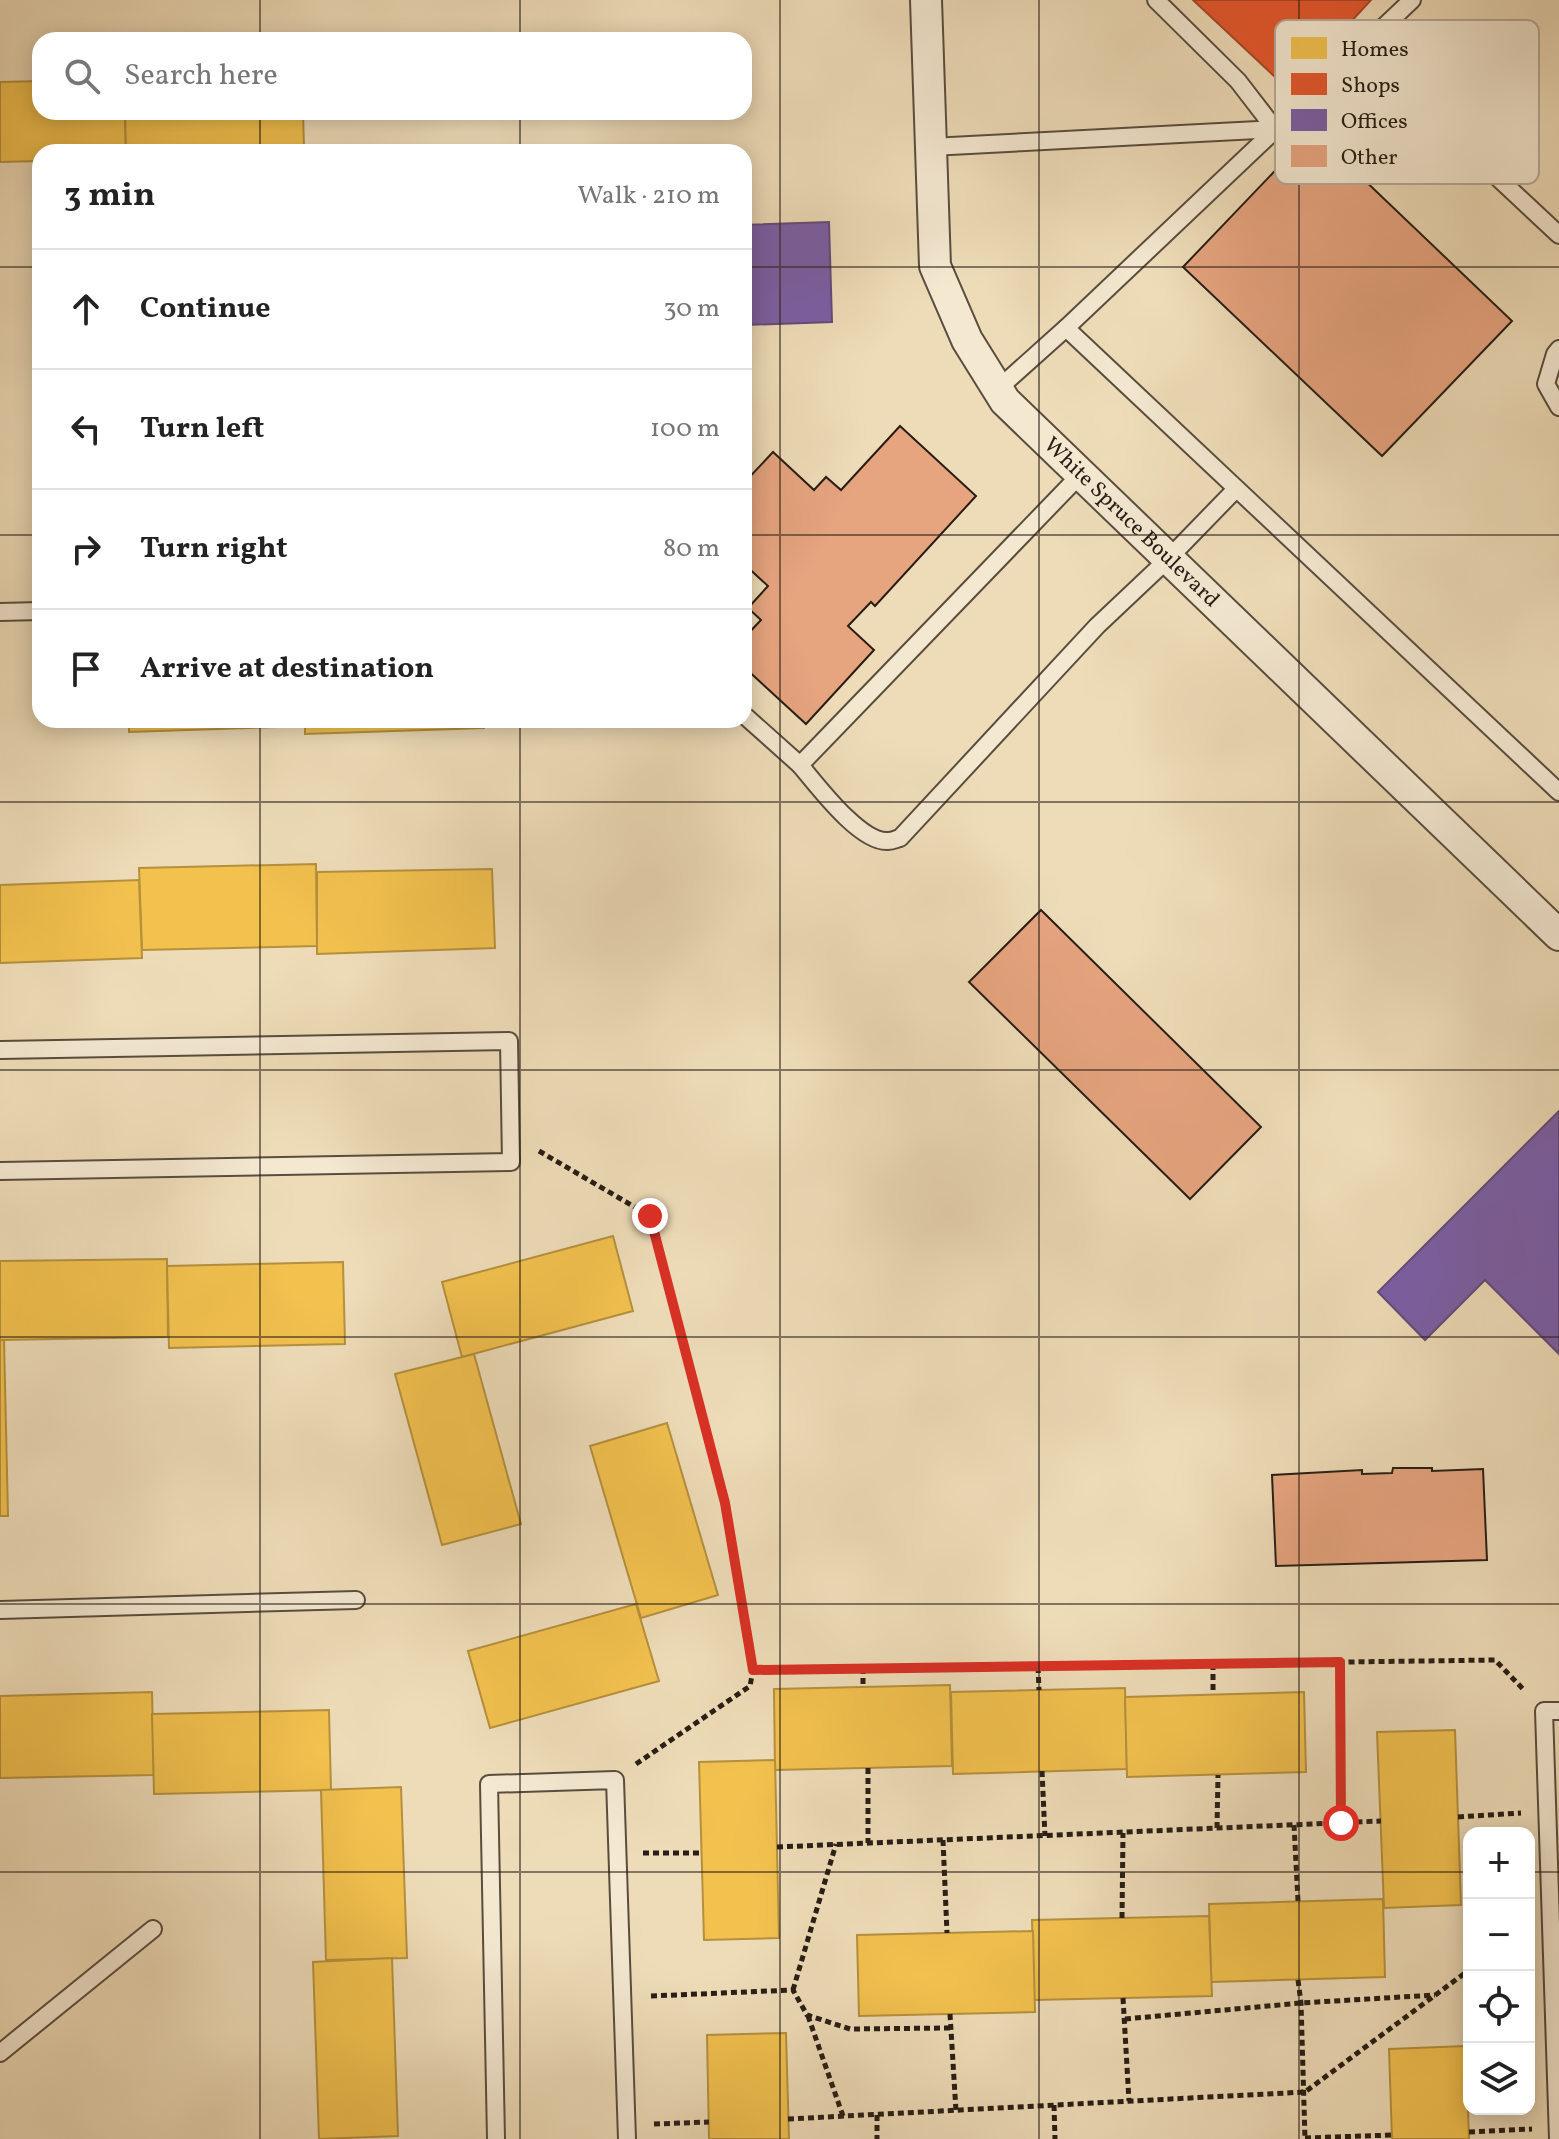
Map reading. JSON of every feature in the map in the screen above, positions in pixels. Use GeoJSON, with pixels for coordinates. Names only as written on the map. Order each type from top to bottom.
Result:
{"type":"FeatureCollection","features":[{"type":"Feature","properties":{"kind":"street","name":"White Spruce Boulevard"},"geometry":{"type":"LineString","coordinates":[[926,0],[935,266],[967,340],[1005,401],[1559,935]]}},
{"type":"Feature","properties":{"kind":"lane"},"geometry":{"type":"LineString","coordinates":[[1156,0],[1238,81],[1275,129]]}},
{"type":"Feature","properties":{"kind":"lane"},"geometry":{"type":"LineString","coordinates":[[1391,20],[1412,0]]}},
{"type":"Feature","properties":{"kind":"lane"},"geometry":{"type":"LineString","coordinates":[[931,147],[1275,129]]}},
{"type":"Feature","properties":{"kind":"lane"},"geometry":{"type":"LineString","coordinates":[[998,389],[1275,129]]}},
{"type":"Feature","properties":{"kind":"lane"},"geometry":{"type":"LineString","coordinates":[[1504,184],[1559,235]]}},
{"type":"Feature","properties":{"kind":"lane"},"geometry":{"type":"LineString","coordinates":[[1066,328],[1559,792]]}},
{"type":"Feature","properties":{"kind":"lane"},"geometry":{"type":"LineString","coordinates":[[1559,349],[1546,384],[1559,407]]}},
{"type":"Feature","properties":{"kind":"lane"},"geometry":{"type":"LineString","coordinates":[[800,765],[1081,474]]}},
{"type":"Feature","properties":{"kind":"lane"},"geometry":{"type":"LineString","coordinates":[[752,722],[800,765],[834,805],[868,836],[886,842],[900,838],[1097,626],[1236,489]]}},
{"type":"Feature","properties":{"kind":"lane"},"geometry":{"type":"LineString","coordinates":[[0,612],[32,611]]}},
{"type":"Feature","properties":{"kind":"lane"},"geometry":{"type":"LineString","coordinates":[[0,1050],[509,1041],[511,1162],[0,1171]]}},
{"type":"Feature","properties":{"kind":"lane"},"geometry":{"type":"LineString","coordinates":[[0,1610],[356,1600]]}},
{"type":"Feature","properties":{"kind":"lane"},"geometry":{"type":"LineString","coordinates":[[1552,1711],[1548,1811],[1558,2139]]}},
{"type":"Feature","properties":{"kind":"lane"},"geometry":{"type":"LineString","coordinates":[[496,2139],[489,1784],[615,1780],[626,2132]]}},
{"type":"Feature","properties":{"kind":"lane"},"geometry":{"type":"LineString","coordinates":[[0,2053],[153,1929]]}},
{"type":"Feature","properties":{"kind":"path"},"geometry":{"type":"LineString","coordinates":[[530,1146],[650,1216],[725,1503],[753,1670],[750,1686],[615,1780]]}},
{"type":"Feature","properties":{"kind":"path"},"geometry":{"type":"LineString","coordinates":[[753,1670],[1495,1660],[1552,1711]]}},
{"type":"Feature","properties":{"kind":"path"},"geometry":{"type":"LineString","coordinates":[[1340,1662],[1341,1823]]}},
{"type":"Feature","properties":{"kind":"path"},"geometry":{"type":"LineString","coordinates":[[1213,1664],[1213,1694]]}},
{"type":"Feature","properties":{"kind":"path"},"geometry":{"type":"LineString","coordinates":[[1038,1667],[1039,1690]]}},
{"type":"Feature","properties":{"kind":"path"},"geometry":{"type":"LineString","coordinates":[[863,1668],[863,1687]]}},
{"type":"Feature","properties":{"kind":"path"},"geometry":{"type":"LineString","coordinates":[[868,1768],[868,1843]]}},
{"type":"Feature","properties":{"kind":"path"},"geometry":{"type":"LineString","coordinates":[[1042,1771],[1045,1836]]}},
{"type":"Feature","properties":{"kind":"path"},"geometry":{"type":"LineString","coordinates":[[1217,1828],[1218,1775]]}},
{"type":"Feature","properties":{"kind":"path"},"geometry":{"type":"LineString","coordinates":[[1458,1817],[1548,1811]]}},
{"type":"Feature","properties":{"kind":"path"},"geometry":{"type":"LineString","coordinates":[[777,1847],[1381,1821]]}},
{"type":"Feature","properties":{"kind":"path"},"geometry":{"type":"LineString","coordinates":[[1294,1825],[1298,1901]]}},
{"type":"Feature","properties":{"kind":"path"},"geometry":{"type":"LineString","coordinates":[[1122,1918],[1123,1833]]}},
{"type":"Feature","properties":{"kind":"path"},"geometry":{"type":"LineString","coordinates":[[943,1840],[947,1933]]}},
{"type":"Feature","properties":{"kind":"path"},"geometry":{"type":"LineString","coordinates":[[836,1844],[793,1990],[807,2015],[844,2116]]}},
{"type":"Feature","properties":{"kind":"path"},"geometry":{"type":"LineString","coordinates":[[617,1853],[702,1853]]}},
{"type":"Feature","properties":{"kind":"path"},"geometry":{"type":"LineString","coordinates":[[788,2119],[1305,2092],[1468,1971]]}},
{"type":"Feature","properties":{"kind":"path"},"geometry":{"type":"LineString","coordinates":[[1298,1980],[1305,2139],[1392,2135]]}},
{"type":"Feature","properties":{"kind":"path"},"geometry":{"type":"LineString","coordinates":[[622,1997],[793,1990]]}},
{"type":"Feature","properties":{"kind":"path"},"geometry":{"type":"LineString","coordinates":[[1125,2019],[1301,2003],[1436,1995]]}},
{"type":"Feature","properties":{"kind":"path"},"geometry":{"type":"LineString","coordinates":[[1123,1998],[1129,2101]]}},
{"type":"Feature","properties":{"kind":"path"},"geometry":{"type":"LineString","coordinates":[[950,2014],[956,2111]]}},
{"type":"Feature","properties":{"kind":"path"},"geometry":{"type":"LineString","coordinates":[[807,2015],[850,2029],[951,2028]]}},
{"type":"Feature","properties":{"kind":"path"},"geometry":{"type":"LineString","coordinates":[[1054,2105],[1055,2139]]}},
{"type":"Feature","properties":{"kind":"path"},"geometry":{"type":"LineString","coordinates":[[877,2115],[877,2139]]}},
{"type":"Feature","properties":{"kind":"path"},"geometry":{"type":"LineString","coordinates":[[626,2132],[709,2122]]}},
{"type":"Feature","properties":{"kind":"path"},"geometry":{"type":"LineString","coordinates":[[1469,2132],[1558,2128]]}},
{"type":"Feature","properties":{"kind":"building: Homes"},"geometry":{"type":"Polygon","coordinates":[[[32,81],[32,120],[125,120],[126,144],[32,144],[32,161],[0,162],[0,82],[32,81]]]}},
{"type":"Feature","properties":{"kind":"building: Homes"},"geometry":{"type":"Polygon","coordinates":[[[125,120],[303,120],[304,144],[126,144],[125,120]]]}},
{"type":"Feature","properties":{"kind":"building: Homes"},"geometry":{"type":"Polygon","coordinates":[[[129,728],[246,728],[129,732],[129,728]]]}},
{"type":"Feature","properties":{"kind":"building: Homes"},"geometry":{"type":"Polygon","coordinates":[[[305,728],[484,728],[305,734],[305,728]]]}},
{"type":"Feature","properties":{"kind":"building: Homes"},"geometry":{"type":"Polygon","coordinates":[[[316,864],[317,946],[142,950],[139,868],[316,864]]]}},
{"type":"Feature","properties":{"kind":"building: Homes"},"geometry":{"type":"Polygon","coordinates":[[[492,869],[495,948],[317,954],[317,872],[492,869]]]}},
{"type":"Feature","properties":{"kind":"building: Homes"},"geometry":{"type":"Polygon","coordinates":[[[139,880],[142,958],[0,963],[0,885],[139,880]]]}},
{"type":"Feature","properties":{"kind":"building: Homes"},"geometry":{"type":"Polygon","coordinates":[[[613,1236],[633,1311],[462,1357],[442,1282],[613,1236]]]}},
{"type":"Feature","properties":{"kind":"building: Homes"},"geometry":{"type":"Polygon","coordinates":[[[167,1259],[168,1337],[0,1340],[0,1261],[167,1259]]]}},
{"type":"Feature","properties":{"kind":"building: Homes"},"geometry":{"type":"Polygon","coordinates":[[[343,1262],[345,1344],[169,1348],[167,1266],[343,1262]]]}},
{"type":"Feature","properties":{"kind":"building: Homes"},"geometry":{"type":"Polygon","coordinates":[[[0,1340],[4,1340],[8,1516],[0,1516],[0,1340]]]}},
{"type":"Feature","properties":{"kind":"building: Homes"},"geometry":{"type":"Polygon","coordinates":[[[474,1354],[521,1524],[442,1545],[395,1374],[474,1354]]]}},
{"type":"Feature","properties":{"kind":"building: Homes"},"geometry":{"type":"Polygon","coordinates":[[[667,1423],[718,1595],[641,1618],[590,1446],[667,1423]]]}},
{"type":"Feature","properties":{"kind":"building: Homes"},"geometry":{"type":"Polygon","coordinates":[[[636,1604],[659,1681],[490,1728],[468,1651],[636,1604]]]}},
{"type":"Feature","properties":{"kind":"building: Homes"},"geometry":{"type":"Polygon","coordinates":[[[950,1685],[952,1766],[775,1770],[774,1689],[950,1685]]]}},
{"type":"Feature","properties":{"kind":"building: Homes"},"geometry":{"type":"Polygon","coordinates":[[[1125,1688],[1127,1769],[953,1774],[951,1692],[1125,1688]]]}},
{"type":"Feature","properties":{"kind":"building: Homes"},"geometry":{"type":"Polygon","coordinates":[[[152,1692],[154,1775],[0,1778],[0,1696],[152,1692]]]}},
{"type":"Feature","properties":{"kind":"building: Homes"},"geometry":{"type":"Polygon","coordinates":[[[1304,1692],[1306,1772],[1127,1777],[1125,1697],[1304,1692]]]}},
{"type":"Feature","properties":{"kind":"building: Homes"},"geometry":{"type":"Polygon","coordinates":[[[329,1710],[331,1790],[154,1794],[152,1714],[329,1710]]]}},
{"type":"Feature","properties":{"kind":"building: Homes"},"geometry":{"type":"Polygon","coordinates":[[[1455,1730],[1461,1905],[1384,1908],[1377,1732],[1455,1730]]]}},
{"type":"Feature","properties":{"kind":"building: Homes"},"geometry":{"type":"Polygon","coordinates":[[[775,1760],[779,1938],[704,1940],[699,1762],[775,1760]]]}},
{"type":"Feature","properties":{"kind":"building: Homes"},"geometry":{"type":"Polygon","coordinates":[[[401,1787],[407,1958],[326,1960],[321,1790],[401,1787]]]}},
{"type":"Feature","properties":{"kind":"building: Homes"},"geometry":{"type":"Polygon","coordinates":[[[1383,1899],[1385,1977],[1211,1982],[1209,1904],[1383,1899]]]}},
{"type":"Feature","properties":{"kind":"building: Homes"},"geometry":{"type":"Polygon","coordinates":[[[1209,1916],[1212,1996],[1034,2000],[1032,1920],[1209,1916]]]}},
{"type":"Feature","properties":{"kind":"building: Homes"},"geometry":{"type":"Polygon","coordinates":[[[1033,1931],[1035,2012],[859,2016],[857,1935],[1033,1931]]]}},
{"type":"Feature","properties":{"kind":"building: Homes"},"geometry":{"type":"Polygon","coordinates":[[[392,1958],[398,2136],[319,2139],[313,1962],[392,1958]]]}},
{"type":"Feature","properties":{"kind":"building: Homes"},"geometry":{"type":"Polygon","coordinates":[[[786,2033],[789,2139],[709,2139],[707,2035],[786,2033]]]}},
{"type":"Feature","properties":{"kind":"building: Homes"},"geometry":{"type":"Polygon","coordinates":[[[1463,2046],[1463,2115],[1468,2115],[1469,2139],[1392,2139],[1389,2049],[1463,2046]]]}},
{"type":"Feature","properties":{"kind":"building: Shops"},"geometry":{"type":"Polygon","coordinates":[[[1193,0],[1371,0],[1353,20],[1275,20],[1275,77],[1193,0]]]}},
{"type":"Feature","properties":{"kind":"building: Offices"},"geometry":{"type":"Polygon","coordinates":[[[829,222],[832,322],[752,325],[752,225],[829,222]]]}},
{"type":"Feature","properties":{"kind":"building: Offices"},"geometry":{"type":"Polygon","coordinates":[[[1559,1111],[1559,1354],[1485,1280],[1425,1340],[1378,1292],[1559,1111]]]}},
{"type":"Feature","properties":{"kind":"building: Other"},"geometry":{"type":"Polygon","coordinates":[[[1275,171],[1275,184],[1369,184],[1512,321],[1382,456],[1183,267],[1275,171]]]}},
{"type":"Feature","properties":{"kind":"building: Other"},"geometry":{"type":"Polygon","coordinates":[[[900,426],[976,496],[875,606],[871,602],[848,626],[874,650],[806,724],[752,674],[752,630],[761,620],[752,612],[752,604],[768,586],[752,571],[752,474],[773,452],[814,490],[826,477],[841,490],[900,426]]]}},
{"type":"Feature","properties":{"kind":"building: Other"},"geometry":{"type":"Polygon","coordinates":[[[1041,910],[1261,1127],[1190,1199],[969,982],[1041,910]]]}},
{"type":"Feature","properties":{"kind":"building: Other"},"geometry":{"type":"Polygon","coordinates":[[[1393,1468],[1432,1468],[1432,1471],[1483,1469],[1487,1560],[1276,1566],[1272,1475],[1362,1470],[1362,1474],[1392,1473],[1393,1468]]]}},
{"type":"Feature","properties":{"kind":"route"},"geometry":{"type":"LineString","coordinates":[[650,1216],[725,1503],[753,1670],[1340,1662],[1341,1823]]}}]}
